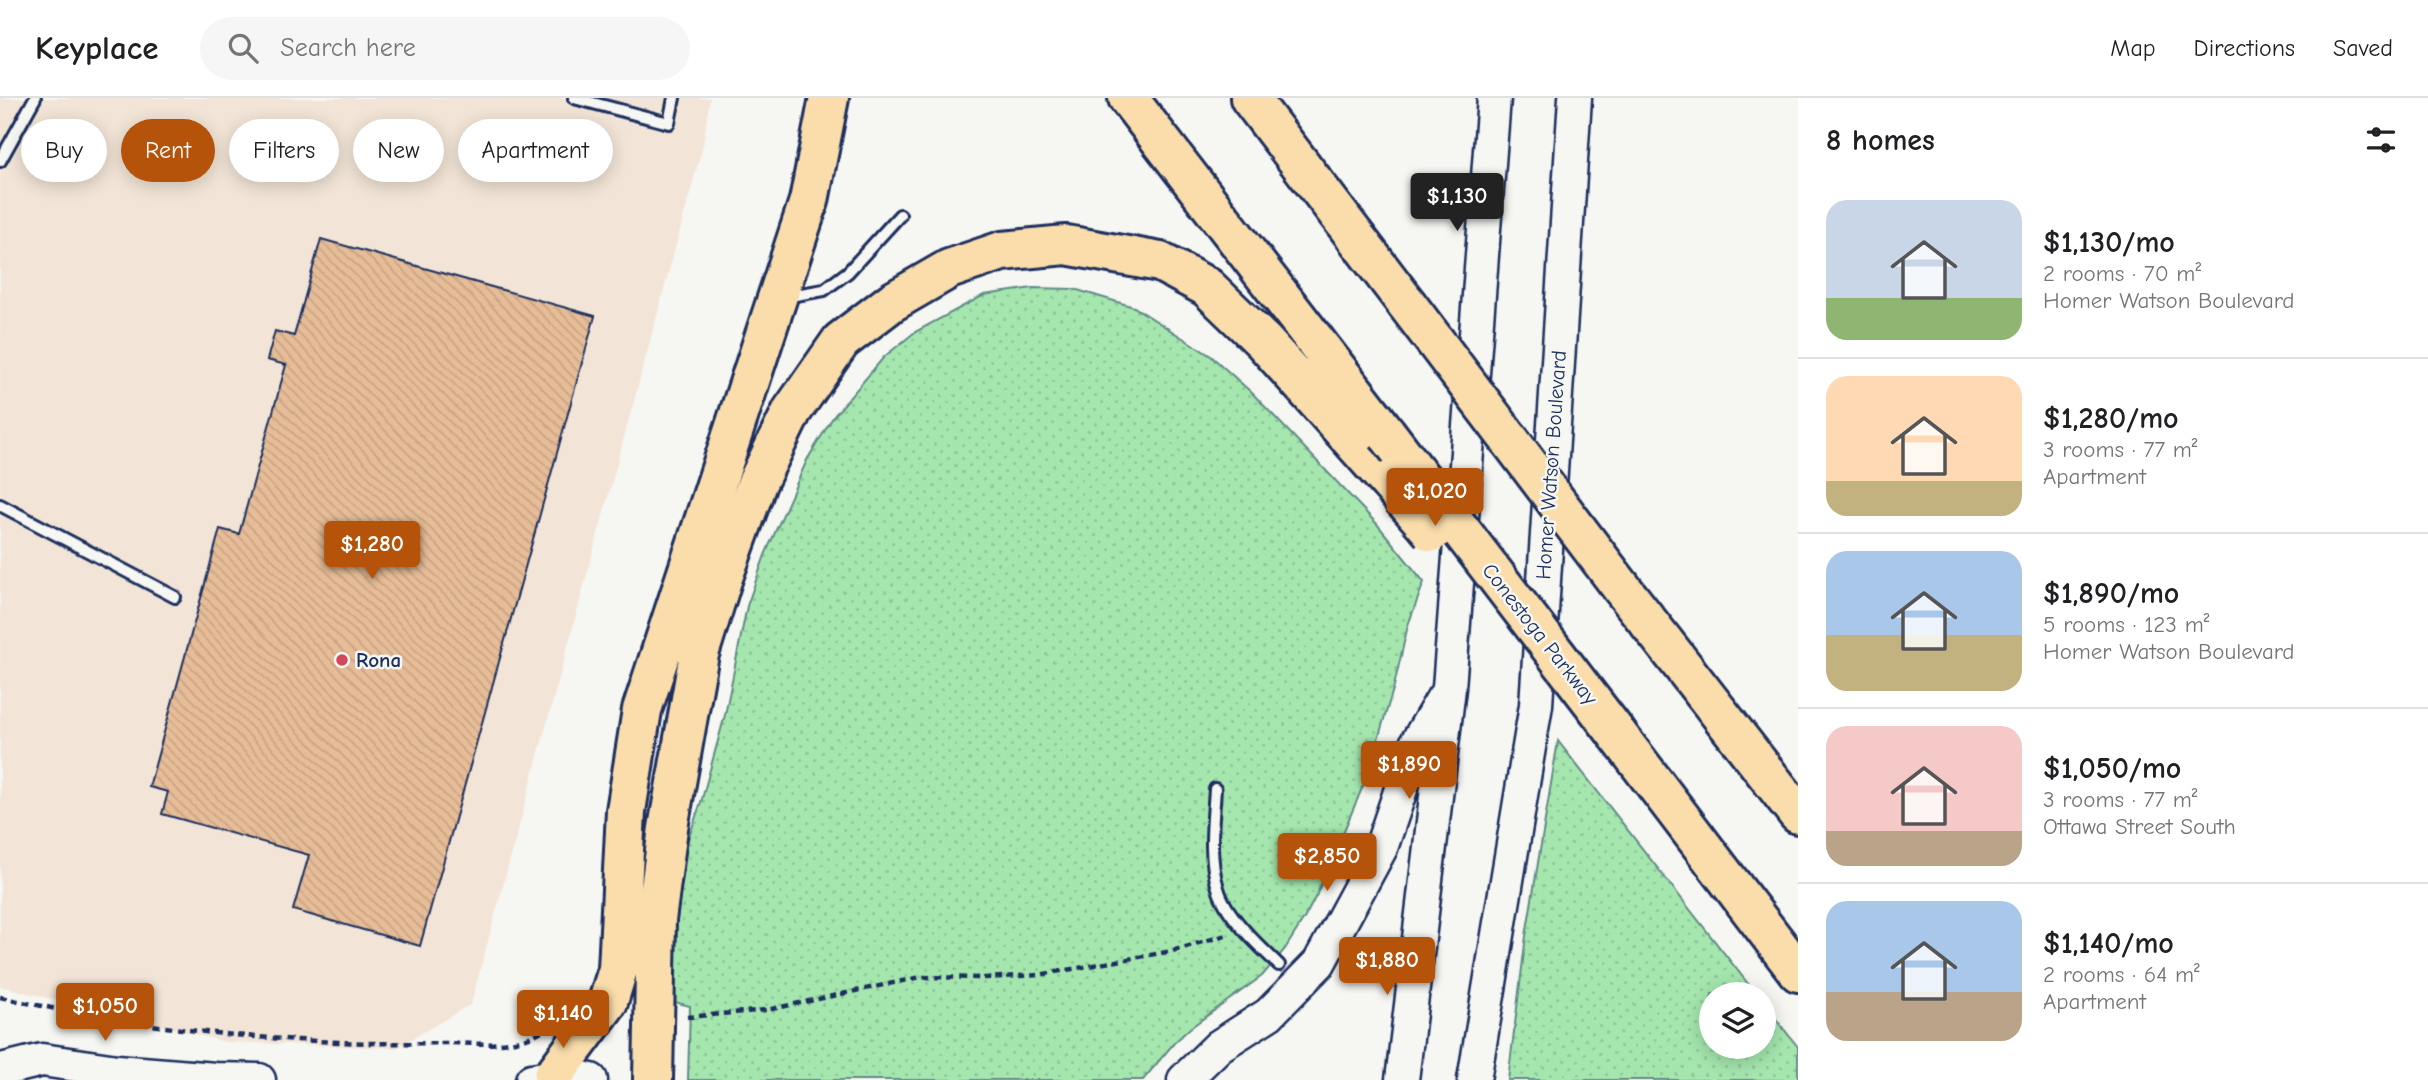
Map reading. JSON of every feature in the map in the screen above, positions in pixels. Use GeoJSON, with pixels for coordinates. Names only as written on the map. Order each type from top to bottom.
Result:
{"type":"FeatureCollection","features":[{"type":"Feature","properties":{"kind":"highway"},"geometry":{"type":"LineString","coordinates":[[543,1078],[608,1002],[618,968],[626,811],[642,710],[809,201],[829,98]]}},
{"type":"Feature","properties":{"kind":"highway","name":"Conestoga Parkway"},"geometry":{"type":"LineString","coordinates":[[1128,98],[1798,972]]}},
{"type":"Feature","properties":{"kind":"highway"},"geometry":{"type":"LineString","coordinates":[[1250,98],[1621,587],[1798,814]]}},
{"type":"Feature","properties":{"kind":"highway"},"geometry":{"type":"LineString","coordinates":[[653,1080],[656,920],[668,828],[699,654],[757,483],[792,411],[841,341],[892,302],[949,269],[1002,251],[1066,245],[1160,262],[1207,287],[1264,342],[1470,575],[1518,606]]}},
{"type":"Feature","properties":{"kind":"main road"},"geometry":{"type":"LineString","coordinates":[[1402,1080],[1450,688],[1494,98]]}},
{"type":"Feature","properties":{"kind":"main road","name":"Homer Watson Boulevard"},"geometry":{"type":"LineString","coordinates":[[1474,1080],[1536,705],[1575,98]]}},
{"type":"Feature","properties":{"kind":"main road"},"geometry":{"type":"LineString","coordinates":[[1184,1080],[1219,1045],[1269,1014],[1319,963],[1381,848],[1417,742],[1450,688]]}},
{"type":"Feature","properties":{"kind":"main road"},"geometry":{"type":"LineString","coordinates":[[5,1073],[41,1060],[117,1071],[259,1080]]}},
{"type":"Feature","properties":{"kind":"main road"},"geometry":{"type":"LineString","coordinates":[[543,1078],[582,1077],[591,1080]]}},
{"type":"Feature","properties":{"kind":"lane"},"geometry":{"type":"LineString","coordinates":[[0,161],[35,98]]}},
{"type":"Feature","properties":{"kind":"lane"},"geometry":{"type":"LineString","coordinates":[[573,98],[669,123],[674,98]]}},
{"type":"Feature","properties":{"kind":"lane"},"geometry":{"type":"LineString","coordinates":[[777,298],[824,290],[848,272],[900,215]]}},
{"type":"Feature","properties":{"kind":"lane"},"geometry":{"type":"LineString","coordinates":[[0,505],[175,597]]}},
{"type":"Feature","properties":{"kind":"lane"},"geometry":{"type":"LineString","coordinates":[[1215,789],[1212,847],[1218,890],[1242,929],[1279,965]]}},
{"type":"Feature","properties":{"kind":"path"},"geometry":{"type":"LineString","coordinates":[[683,1017],[766,1010],[921,977],[1039,975],[1171,951],[1242,929]]}},
{"type":"Feature","properties":{"kind":"path"},"geometry":{"type":"LineString","coordinates":[[0,997],[70,1013],[220,1035],[327,1041],[417,1044],[509,1042],[527,1038],[551,1024]]}},
{"type":"Feature","properties":{"kind":"shaded area"},"geometry":{"type":"Polygon","coordinates":[[[0,98],[710,98],[703,145],[471,1004],[396,1048],[226,1042],[0,986],[0,98]]]}},
{"type":"Feature","properties":{"kind":"green space"},"geometry":{"type":"Polygon","coordinates":[[[1033,288],[1074,289],[1134,307],[1211,356],[1252,393],[1377,524],[1424,582],[1408,625],[1394,686],[1366,779],[1317,894],[1285,949],[1262,976],[1190,1028],[1143,1080],[688,1080],[690,1006],[670,1001],[679,883],[688,840],[725,715],[747,606],[765,555],[807,460],[833,417],[884,357],[915,332],[984,295],[1033,288]]]}},
{"type":"Feature","properties":{"kind":"green space"},"geometry":{"type":"Polygon","coordinates":[[[1558,741],[1747,982],[1699,982],[1699,1059],[1776,1059],[1776,1019],[1798,1047],[1798,1080],[1508,1080],[1526,936],[1558,741]]]}},
{"type":"Feature","properties":{"kind":"building","name":"Rona"},"geometry":{"type":"Polygon","coordinates":[[[321,239],[595,316],[420,946],[293,910],[309,855],[162,814],[168,792],[149,787],[220,529],[239,534],[286,365],[267,360],[275,331],[294,336],[321,239]]]}},
{"type":"Feature","properties":{"kind":"place","name":"Rona"},"geometry":{"type":"Point","coordinates":[342,660]}}]}
